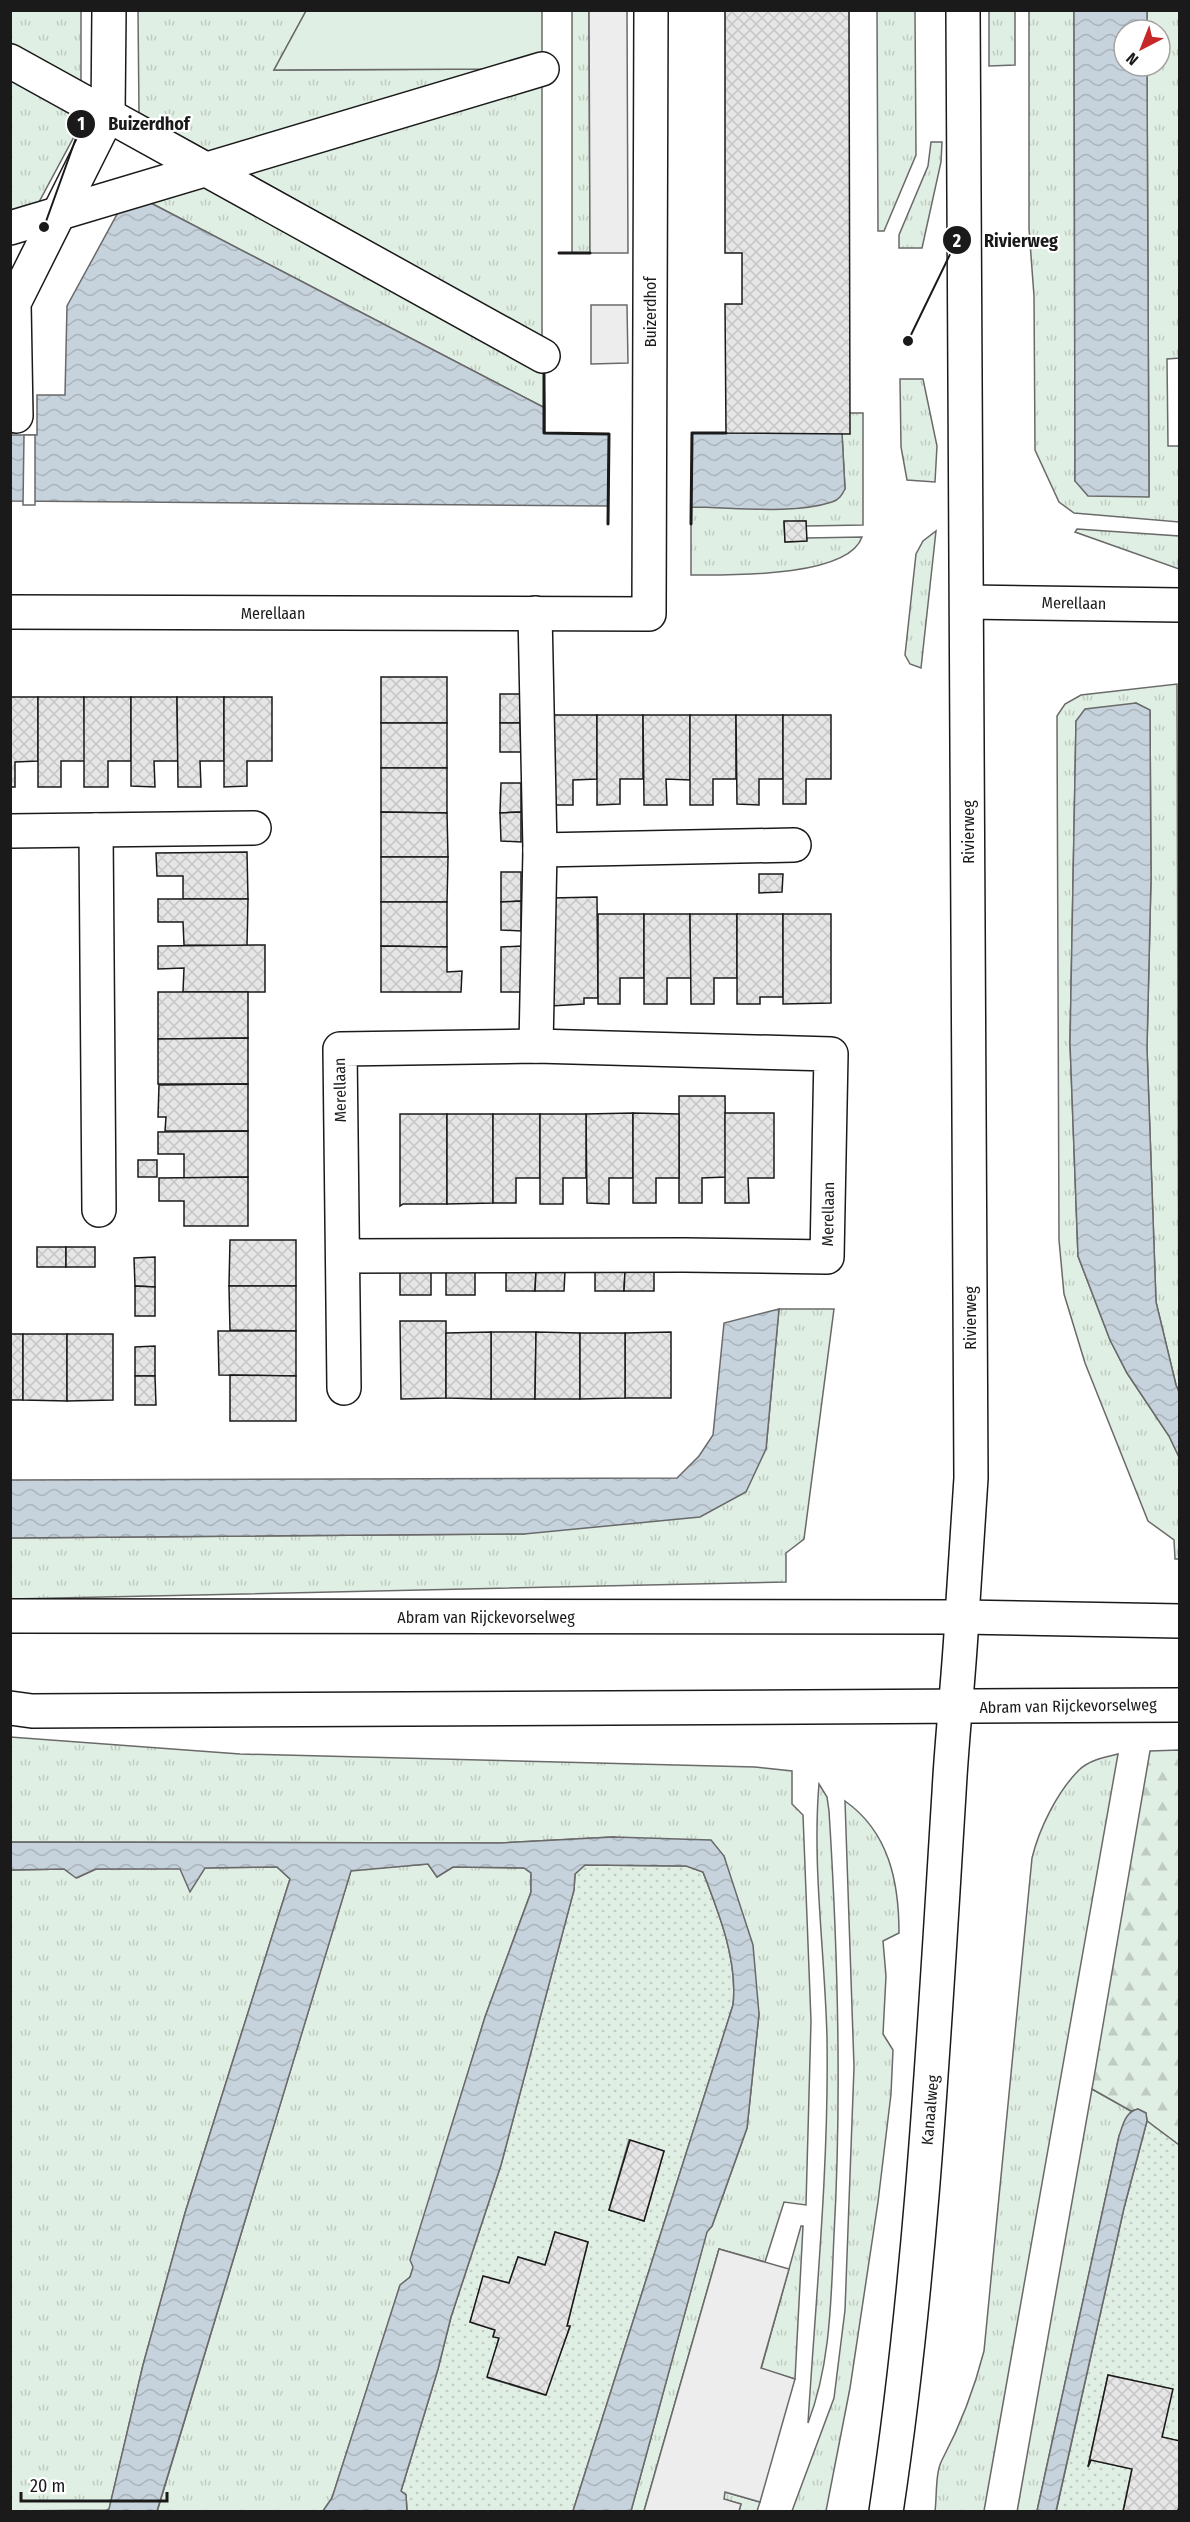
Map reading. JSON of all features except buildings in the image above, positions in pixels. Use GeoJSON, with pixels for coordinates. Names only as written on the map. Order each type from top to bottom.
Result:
{"type":"FeatureCollection","features":[{"type":"Feature","properties":{"kind":"street"},"geometry":{"type":"LineString","coordinates":[[14,405],[14,303],[108,115],[109,10]]}},
{"type":"Feature","properties":{"kind":"street","name":"Buizerdhof"},"geometry":{"type":"LineString","coordinates":[[649,614],[651,10]]}},
{"type":"Feature","properties":{"kind":"street","name":"Rivierweg"},"geometry":{"type":"LineString","coordinates":[[962,1617],[971,1478],[963,10]]}},
{"type":"Feature","properties":{"kind":"street"},"geometry":{"type":"LineString","coordinates":[[10,60],[543,356]]}},
{"type":"Feature","properties":{"kind":"street"},"geometry":{"type":"LineString","coordinates":[[10,228],[542,69]]}},
{"type":"Feature","properties":{"kind":"street","name":"Merellaan"},"geometry":{"type":"LineString","coordinates":[[968,602],[1179,604]]}},
{"type":"Feature","properties":{"kind":"street","name":"Merellaan"},"geometry":{"type":"LineString","coordinates":[[10,612],[649,614]]}},
{"type":"Feature","properties":{"kind":"street"},"geometry":{"type":"LineString","coordinates":[[535,613],[540,850],[536,1046]]}},
{"type":"Feature","properties":{"kind":"street"},"geometry":{"type":"LineString","coordinates":[[10,831],[254,828]]}},
{"type":"Feature","properties":{"kind":"street"},"geometry":{"type":"LineString","coordinates":[[96,830],[99,1210]]}},
{"type":"Feature","properties":{"kind":"street"},"geometry":{"type":"LineString","coordinates":[[540,850],[794,845]]}},
{"type":"Feature","properties":{"kind":"street","name":"Merellaan"},"geometry":{"type":"LineString","coordinates":[[343,1256],[826,1257],[831,1054],[536,1046],[340,1049],[344,1388]]}},
{"type":"Feature","properties":{"kind":"street","name":"Abram van Rijckevorselweg"},"geometry":{"type":"LineString","coordinates":[[10,1616],[962,1617],[1179,1621]]}},
{"type":"Feature","properties":{"kind":"street","name":"Abram van Rijckevorselweg"},"geometry":{"type":"LineString","coordinates":[[956,1708],[962,1617]]}},
{"type":"Feature","properties":{"kind":"street","name":"Abram van Rijckevorselweg"},"geometry":{"type":"LineString","coordinates":[[10,1708],[67,1711],[1179,1705]]}},
{"type":"Feature","properties":{"kind":"street","name":"Kanaalweg"},"geometry":{"type":"LineString","coordinates":[[886,2511],[913,2309],[934,2052],[956,1708]]}},
{"type":"Feature","properties":{"kind":"green space"},"geometry":{"type":"Polygon","coordinates":[[[11,11],[81,11],[81,82],[11,43],[11,11]]]}},
{"type":"Feature","properties":{"kind":"green space"},"geometry":{"type":"Polygon","coordinates":[[[138,11],[306,11],[274,70],[508,69],[221,158],[139,113],[138,11]]]}},
{"type":"Feature","properties":{"kind":"green space"},"geometry":{"type":"Polygon","coordinates":[[[306,11],[542,11],[542,59],[508,69],[274,70],[306,11]]]}},
{"type":"Feature","properties":{"kind":"green space"},"geometry":{"type":"Polygon","coordinates":[[[572,11],[589,11],[590,253],[572,253],[572,11]]]}},
{"type":"Feature","properties":{"kind":"green space"},"geometry":{"type":"Polygon","coordinates":[[[877,11],[915,11],[916,155],[884,231],[878,231],[877,11]]]}},
{"type":"Feature","properties":{"kind":"green space"},"geometry":{"type":"Polygon","coordinates":[[[989,11],[1015,11],[1015,65],[989,66],[989,11]]]}},
{"type":"Feature","properties":{"kind":"green space"},"geometry":{"type":"Polygon","coordinates":[[[1029,11],[1074,11],[1075,481],[1149,496],[1147,78],[1172,78],[1172,18],[1147,18],[1147,11],[1179,11],[1180,358],[1167,359],[1168,446],[1179,446],[1179,522],[1074,513],[1059,502],[1035,450],[1034,296],[1029,229],[1029,11]]]}},
{"type":"Feature","properties":{"kind":"green space"},"geometry":{"type":"Polygon","coordinates":[[[10,77],[84,118],[32,215],[10,221],[10,77]]]}},
{"type":"Feature","properties":{"kind":"green space"},"geometry":{"type":"Polygon","coordinates":[[[542,79],[542,337],[239,168],[542,79]]]}},
{"type":"Feature","properties":{"kind":"green space"},"geometry":{"type":"Polygon","coordinates":[[[931,142],[942,142],[941,162],[922,248],[899,248],[899,235],[928,166],[931,142]]]}},
{"type":"Feature","properties":{"kind":"green space"},"geometry":{"type":"Polygon","coordinates":[[[203,182],[544,374],[545,408],[145,200],[203,182]]]}},
{"type":"Feature","properties":{"kind":"green space"},"geometry":{"type":"Polygon","coordinates":[[[900,379],[923,379],[937,446],[935,482],[907,480],[901,447],[900,379]]]}},
{"type":"Feature","properties":{"kind":"green space"},"geometry":{"type":"Polygon","coordinates":[[[850,413],[863,413],[863,525],[806,526],[806,521],[784,522],[785,542],[806,541],[807,538],[862,537],[852,550],[835,560],[811,567],[758,574],[691,575],[691,507],[792,508],[845,489],[842,433],[850,413]]]}},
{"type":"Feature","properties":{"kind":"green space"},"geometry":{"type":"Polygon","coordinates":[[[1077,529],[1179,536],[1179,569],[1075,532],[1077,529]]]}},
{"type":"Feature","properties":{"kind":"green space"},"geometry":{"type":"Polygon","coordinates":[[[936,531],[921,668],[910,664],[905,655],[916,554],[923,541],[936,531]]]}},
{"type":"Feature","properties":{"kind":"green space"},"geometry":{"type":"Polygon","coordinates":[[[1177,684],[1179,1392],[1156,1302],[1147,1048],[1151,879],[1150,711],[1136,703],[1076,721],[1070,1043],[1078,1256],[1110,1340],[1127,1373],[1169,1436],[1179,1457],[1179,1559],[1175,1559],[1174,1540],[1148,1521],[1085,1363],[1064,1294],[1059,1240],[1057,716],[1065,704],[1081,695],[1177,684]]]}},
{"type":"Feature","properties":{"kind":"green space"},"geometry":{"type":"Polygon","coordinates":[[[779,1309],[834,1309],[804,1539],[786,1553],[786,1582],[11,1599],[10,1538],[524,1534],[766,1449],[779,1309]]]}},
{"type":"Feature","properties":{"kind":"green space"},"geometry":{"type":"Polygon","coordinates":[[[10,1737],[240,1754],[755,1767],[792,1771],[792,1804],[803,1815],[811,2021],[806,2205],[784,2202],[765,2262],[719,2249],[644,2511],[631,2511],[707,2231],[712,2226],[747,2128],[759,2014],[724,1856],[613,1837],[500,1843],[11,1842],[10,1737]]]}},
{"type":"Feature","properties":{"kind":"green space"},"geometry":{"type":"Polygon","coordinates":[[[1179,1750],[1179,2145],[1147,2121],[1146,2113],[1138,2109],[1131,2111],[1092,2089],[1150,1751],[1179,1750]]]}},
{"type":"Feature","properties":{"kind":"green space"},"geometry":{"type":"Polygon","coordinates":[[[1118,1754],[984,2511],[935,2511],[940,2465],[966,2407],[984,2351],[1032,1858],[1050,1811],[1071,1779],[1087,1764],[1118,1754]]]}},
{"type":"Feature","properties":{"kind":"green space"},"geometry":{"type":"Polygon","coordinates":[[[819,1784],[827,1797],[832,1864],[837,1970],[838,2129],[832,2283],[826,2354],[816,2400],[808,2423],[821,2230],[827,2086],[826,2006],[817,1846],[819,1784]]]}},
{"type":"Feature","properties":{"kind":"green space"},"geometry":{"type":"Polygon","coordinates":[[[845,1801],[860,1813],[881,1843],[894,1877],[897,1895],[899,1933],[883,1941],[886,1976],[883,2034],[893,2050],[891,2094],[878,2202],[850,2388],[826,2511],[792,2511],[834,2398],[845,2310],[854,2067],[845,1801]]]}},
{"type":"Feature","properties":{"kind":"green space"},"geometry":{"type":"Polygon","coordinates":[[[428,1864],[437,1877],[453,1867],[524,1868],[531,1873],[531,1892],[485,2017],[411,2260],[414,2267],[410,2277],[400,2286],[332,2498],[323,2511],[157,2512],[351,1870],[428,1864]]]}},
{"type":"Feature","properties":{"kind":"green space"},"geometry":{"type":"Polygon","coordinates":[[[585,1865],[687,1866],[703,1872],[721,1920],[730,1954],[734,1988],[733,2005],[573,2511],[407,2511],[406,2495],[401,2491],[438,2369],[451,2317],[501,2165],[574,1890],[575,1874],[585,1865]],[[629,2140],[609,2210],[644,2221],[664,2151],[629,2140]],[[555,2232],[545,2265],[518,2257],[509,2283],[483,2277],[470,2322],[495,2330],[493,2336],[499,2338],[488,2378],[545,2395],[570,2327],[567,2326],[588,2242],[555,2232]]]}},
{"type":"Feature","properties":{"kind":"green space"},"geometry":{"type":"Polygon","coordinates":[[[277,1867],[290,1879],[185,2213],[143,2365],[109,2510],[11,2511],[10,1870],[64,1869],[77,1878],[96,1869],[277,1867]]]}},
{"type":"Feature","properties":{"kind":"green space"},"geometry":{"type":"Polygon","coordinates":[[[1092,2089],[1131,2111],[1119,2136],[1037,2511],[1017,2512],[1092,2089]]]}},
{"type":"Feature","properties":{"kind":"green space"},"geometry":{"type":"Polygon","coordinates":[[[1147,2121],[1179,2145],[1179,2441],[1162,2437],[1172,2389],[1108,2375],[1088,2467],[1091,2460],[1132,2469],[1123,2511],[1056,2512],[1124,2208],[1147,2121]]]}},
{"type":"Feature","properties":{"kind":"green space"},"geometry":{"type":"Polygon","coordinates":[[[801,2226],[803,2226],[795,2379],[761,2369],[801,2226]]]}},
{"type":"Feature","properties":{"kind":"green space"},"geometry":{"type":"Polygon","coordinates":[[[725,2492],[760,2502],[757,2511],[739,2511],[741,2504],[723,2499],[725,2492]]]}},
{"type":"Feature","properties":{"kind":"shaded area"},"geometry":{"type":"Polygon","coordinates":[[[589,11],[627,11],[628,253],[590,253],[589,11]]]}},
{"type":"Feature","properties":{"kind":"shaded area"},"geometry":{"type":"Polygon","coordinates":[[[591,305],[627,305],[628,363],[591,364],[591,305]]]}},
{"type":"Feature","properties":{"kind":"shaded area"},"geometry":{"type":"Polygon","coordinates":[[[719,2249],[789,2269],[761,2368],[795,2379],[760,2502],[725,2492],[724,2499],[741,2504],[739,2511],[644,2511],[719,2249]]]}},
{"type":"Feature","properties":{"kind":"water"},"geometry":{"type":"Polygon","coordinates":[[[1074,11],[1147,11],[1147,18],[1112,18],[1112,78],[1147,78],[1149,497],[1088,496],[1075,481],[1074,11]]]}},
{"type":"Feature","properties":{"kind":"water"},"geometry":{"type":"Polygon","coordinates":[[[145,200],[545,408],[545,433],[609,434],[608,506],[11,501],[11,435],[37,435],[37,395],[65,395],[67,306],[121,207],[145,200]]]}},
{"type":"Feature","properties":{"kind":"water"},"geometry":{"type":"Polygon","coordinates":[[[692,433],[842,433],[845,489],[834,501],[799,508],[691,507],[692,433]]]}},
{"type":"Feature","properties":{"kind":"water"},"geometry":{"type":"Polygon","coordinates":[[[1136,703],[1150,710],[1151,879],[1147,1048],[1156,1302],[1179,1392],[1179,1457],[1169,1436],[1127,1373],[1110,1340],[1078,1256],[1070,1043],[1076,721],[1085,709],[1136,703]]]}},
{"type":"Feature","properties":{"kind":"water"},"geometry":{"type":"Polygon","coordinates":[[[779,1309],[766,1449],[746,1492],[700,1517],[524,1534],[11,1538],[11,1480],[677,1478],[699,1456],[713,1435],[724,1323],[779,1309]]]}},
{"type":"Feature","properties":{"kind":"water"},"geometry":{"type":"Polygon","coordinates":[[[613,1837],[711,1840],[724,1856],[753,1945],[759,2014],[747,2128],[712,2226],[707,2232],[631,2511],[573,2511],[733,2005],[733,1971],[721,1920],[703,1872],[686,1866],[585,1865],[575,1874],[574,1890],[501,2165],[451,2317],[438,2369],[401,2491],[406,2495],[407,2512],[323,2511],[332,2498],[400,2285],[410,2277],[413,2267],[410,2260],[485,2017],[531,1892],[531,1873],[524,1868],[453,1867],[437,1877],[428,1864],[351,1871],[157,2511],[105,2511],[109,2509],[143,2365],[185,2213],[290,1879],[277,1867],[205,1868],[190,1892],[180,1869],[96,1869],[76,1878],[64,1869],[11,1870],[11,1842],[500,1843],[613,1837]]]}},
{"type":"Feature","properties":{"kind":"water"},"geometry":{"type":"Polygon","coordinates":[[[1138,2109],[1146,2113],[1147,2121],[1124,2208],[1056,2511],[1037,2511],[1119,2136],[1127,2116],[1138,2109]]]}},
{"type":"Feature","properties":{"kind":"pier"},"geometry":{"type":"Polygon","coordinates":[[[24,435],[35,435],[35,505],[23,505],[24,435]]]}},
{"type":"Feature","properties":{"kind":"wall"},"geometry":{"type":"LineString","coordinates":[[559,253],[590,253]]}},
{"type":"Feature","properties":{"kind":"wall"},"geometry":{"type":"LineString","coordinates":[[544,374],[544,433],[609,434],[608,524]]}},
{"type":"Feature","properties":{"kind":"wall"},"geometry":{"type":"LineString","coordinates":[[691,524],[692,433],[726,433]]}},
{"type":"Feature","properties":{"kind":"place","name":"Buizerdhof"},"geometry":{"type":"Point","coordinates":[44,227]}},
{"type":"Feature","properties":{"kind":"place","name":"Rivierweg"},"geometry":{"type":"Point","coordinates":[908,341]}}]}
